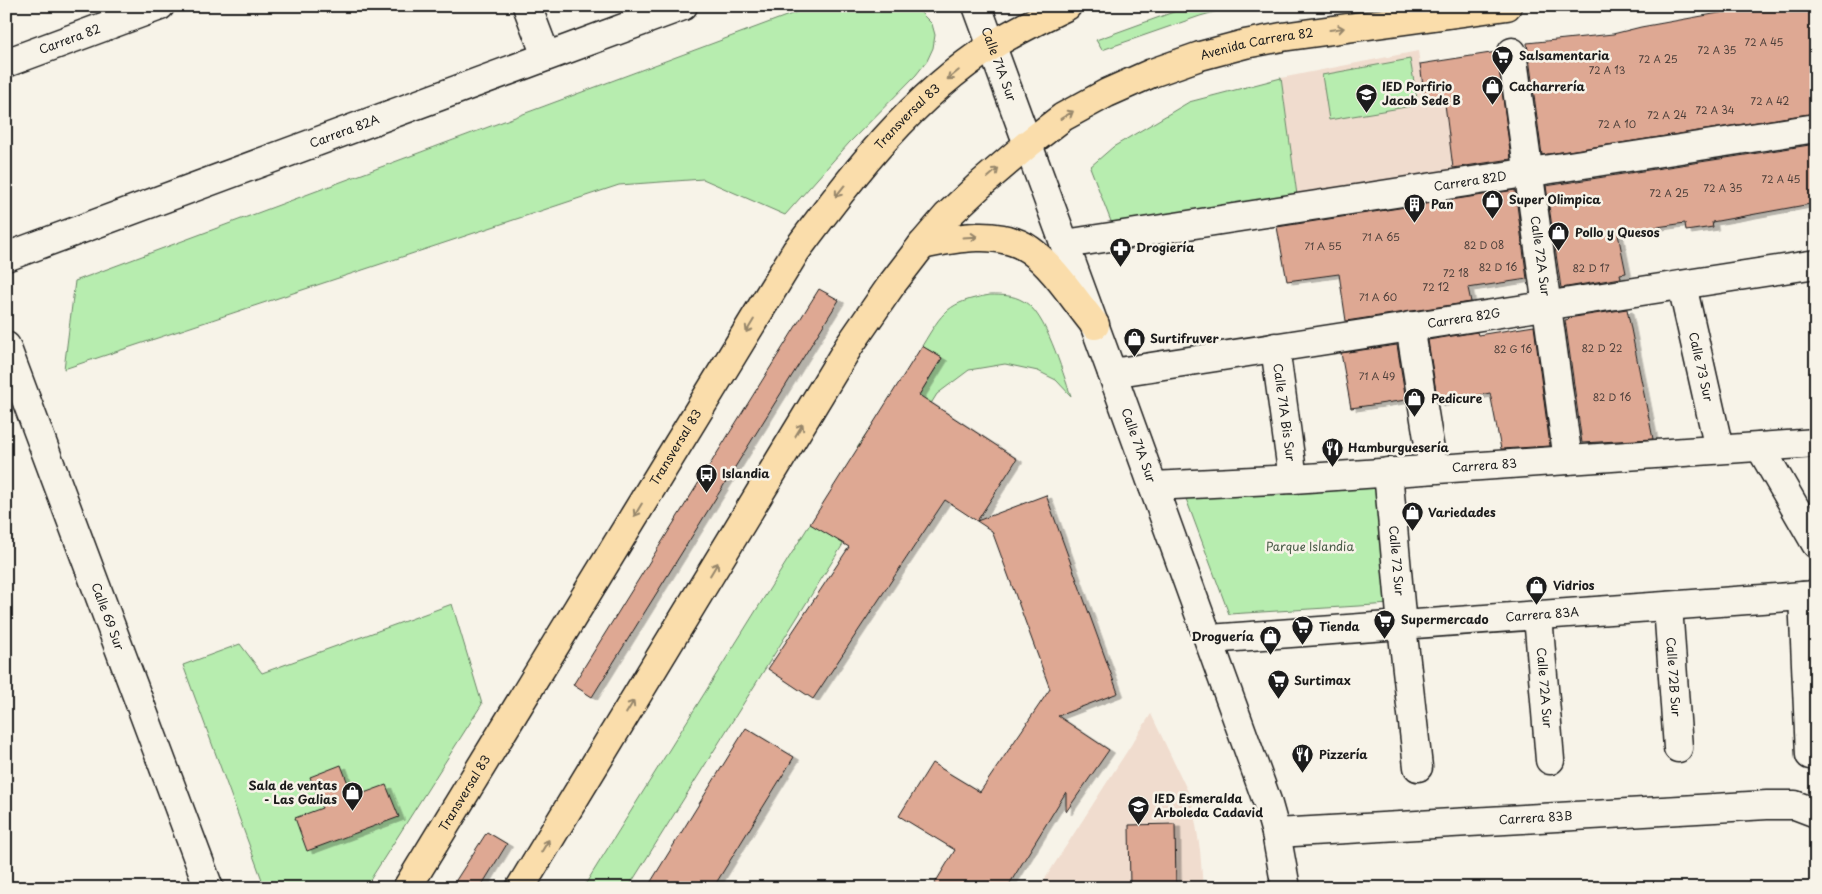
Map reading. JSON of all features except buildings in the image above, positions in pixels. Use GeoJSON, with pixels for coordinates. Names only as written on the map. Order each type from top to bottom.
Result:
{"type":"FeatureCollection","features":[{"type":"Feature","properties":{"kind":"main road"},"geometry":{"type":"LineString","coordinates":[[992,46],[1029,24],[1067,6]]}},
{"type":"Feature","properties":{"kind":"main road","name":"Avenida Carrera 82"},"geometry":{"type":"LineString","coordinates":[[1028,144],[1063,117],[1107,93],[1152,73],[1200,56],[1282,37],[1506,6]]}},
{"type":"Feature","properties":{"kind":"main road","name":"Transversal 83"},"geometry":{"type":"LineString","coordinates":[[407,888],[796,251],[863,162],[897,125],[951,76],[992,46]]}},
{"type":"Feature","properties":{"kind":"main road"},"geometry":{"type":"LineString","coordinates":[[520,888],[849,346],[922,244],[964,200],[1028,144]]}},
{"type":"Feature","properties":{"kind":"main road"},"geometry":{"type":"LineString","coordinates":[[922,244],[974,236],[1016,242],[1043,261],[1095,325]]}},
{"type":"Feature","properties":{"kind":"street","name":"Carrera 82"},"geometry":{"type":"LineString","coordinates":[[6,63],[160,6]]}},
{"type":"Feature","properties":{"kind":"street"},"geometry":{"type":"LineString","coordinates":[[527,6],[546,56]]}},
{"type":"Feature","properties":{"kind":"street","name":"Carrera 82A"},"geometry":{"type":"LineString","coordinates":[[6,257],[683,6]]}},
{"type":"Feature","properties":{"kind":"street","name":"Calle 71A Sur"},"geometry":{"type":"LineString","coordinates":[[977,6],[1095,325],[1267,801],[1276,833],[1286,888]]}},
{"type":"Feature","properties":{"kind":"street","name":"Calle 72A Sur"},"geometry":{"type":"LineString","coordinates":[[1512,52],[1568,460]]}},
{"type":"Feature","properties":{"kind":"street","name":"Carrera 82D"},"geometry":{"type":"LineString","coordinates":[[1065,244],[1816,128]]}},
{"type":"Feature","properties":{"kind":"street","name":"Carrera 82G"},"geometry":{"type":"LineString","coordinates":[[1112,373],[1816,264]]}},
{"type":"Feature","properties":{"kind":"street","name":"Calle 73 Sur"},"geometry":{"type":"LineString","coordinates":[[1682,285],[1719,449]]}},
{"type":"Feature","properties":{"kind":"street"},"geometry":{"type":"LineString","coordinates":[[1410,326],[1433,469]]}},
{"type":"Feature","properties":{"kind":"street","name":"Calle 69 Sur"},"geometry":{"type":"LineString","coordinates":[[6,346],[209,888]]}},
{"type":"Feature","properties":{"kind":"street","name":"Calle 71A Bis Sur"},"geometry":{"type":"LineString","coordinates":[[1275,347],[1293,479]]}},
{"type":"Feature","properties":{"kind":"street","name":"Carrera 83"},"geometry":{"type":"LineString","coordinates":[[1153,486],[1293,479],[1816,443]]}},
{"type":"Feature","properties":{"kind":"street"},"geometry":{"type":"LineString","coordinates":[[1760,446],[1816,544]]}},
{"type":"Feature","properties":{"kind":"street","name":"Calle 72 Sur"},"geometry":{"type":"LineString","coordinates":[[1388,472],[1402,626],[1418,767]]}},
{"type":"Feature","properties":{"kind":"street"},"geometry":{"type":"LineString","coordinates":[[1809,596],[1810,755]]}},
{"type":"Feature","properties":{"kind":"street","name":"Carrera 83A"},"geometry":{"type":"LineString","coordinates":[[1209,639],[1809,596]]}},
{"type":"Feature","properties":{"kind":"street","name":"Calle 72B Sur"},"geometry":{"type":"LineString","coordinates":[[1668,606],[1678,748]]}},
{"type":"Feature","properties":{"kind":"street","name":"Calle 72A Sur"},"geometry":{"type":"LineString","coordinates":[[1538,616],[1550,760]]}},
{"type":"Feature","properties":{"kind":"street","name":"Carrera 83B"},"geometry":{"type":"LineString","coordinates":[[1276,833],[1758,805],[1805,809]]}},
{"type":"Feature","properties":{"kind":"shaded area","name":"IED Porfirio Jacob Sede B"},"geometry":{"type":"Polygon","coordinates":[[[1418,51],[1425,99],[1444,97],[1454,175],[1297,195],[1281,78],[1418,51]]]}},
{"type":"Feature","properties":{"kind":"shaded area","name":"IED Esmeralda Arboleda Cadavid"},"geometry":{"type":"Polygon","coordinates":[[[1151,714],[1192,800],[1200,850],[1203,888],[1039,888],[1151,714]]]}},
{"type":"Feature","properties":{"kind":"green space"},"geometry":{"type":"Polygon","coordinates":[[[813,6],[914,6],[932,24],[935,35],[933,48],[927,61],[916,75],[849,143],[785,215],[703,179],[619,185],[64,369],[75,281],[813,6]]]}},
{"type":"Feature","properties":{"kind":"green space"},"geometry":{"type":"Polygon","coordinates":[[[1190,6],[1236,6],[1200,16],[1102,50],[1096,40],[1190,6]]]}},
{"type":"Feature","properties":{"kind":"green space"},"geometry":{"type":"Polygon","coordinates":[[[1410,59],[1418,105],[1329,120],[1322,75],[1410,59]]]}},
{"type":"Feature","properties":{"kind":"green space"},"geometry":{"type":"Polygon","coordinates":[[[1281,78],[1297,195],[1112,224],[1090,167],[1113,147],[1189,102],[1281,78]]]}},
{"type":"Feature","properties":{"kind":"green space"},"geometry":{"type":"Polygon","coordinates":[[[990,295],[1003,295],[1015,298],[1031,307],[1046,330],[1071,396],[1056,380],[1038,371],[1005,364],[969,370],[937,394],[628,888],[583,888],[810,524],[876,459],[857,448],[875,422],[895,434],[942,358],[922,346],[936,324],[948,310],[956,305],[990,295]]]}},
{"type":"Feature","properties":{"kind":"green space","name":"Parque Islandia"},"geometry":{"type":"Polygon","coordinates":[[[1379,479],[1391,604],[1229,614],[1185,496],[1379,479]]]}},
{"type":"Feature","properties":{"kind":"green space"},"geometry":{"type":"Polygon","coordinates":[[[452,604],[482,704],[365,888],[265,888],[183,665],[240,644],[262,673],[452,604]]]}},
{"type":"Feature","properties":{"kind":"place","name":"Salsamentaria"},"geometry":{"type":"Point","coordinates":[1503,75]}},
{"type":"Feature","properties":{"kind":"place","name":"Cacharrería"},"geometry":{"type":"Point","coordinates":[1493,106]}},
{"type":"Feature","properties":{"kind":"place","name":"IED Porfirio Jacob Sede B"},"geometry":{"type":"Point","coordinates":[1366,113]}},
{"type":"Feature","properties":{"kind":"place","name":"Super Olimpica"},"geometry":{"type":"Point","coordinates":[1493,219]}},
{"type":"Feature","properties":{"kind":"place","name":"Pan"},"geometry":{"type":"Point","coordinates":[1415,224]}},
{"type":"Feature","properties":{"kind":"place","name":"Pollo y Quesos"},"geometry":{"type":"Point","coordinates":[1559,252]}},
{"type":"Feature","properties":{"kind":"place","name":"Drogiería"},"geometry":{"type":"Point","coordinates":[1120,267]}},
{"type":"Feature","properties":{"kind":"place","name":"Surtifruver"},"geometry":{"type":"Point","coordinates":[1134,358]}},
{"type":"Feature","properties":{"kind":"place","name":"Pedicure"},"geometry":{"type":"Point","coordinates":[1415,418]}},
{"type":"Feature","properties":{"kind":"place","name":"Hamburguesería"},"geometry":{"type":"Point","coordinates":[1332,467]}},
{"type":"Feature","properties":{"kind":"place","name":"Islandia"},"geometry":{"type":"Point","coordinates":[706,493]}},
{"type":"Feature","properties":{"kind":"place","name":"Variedades"},"geometry":{"type":"Point","coordinates":[1412,532]}},
{"type":"Feature","properties":{"kind":"place","name":"Vidrios"},"geometry":{"type":"Point","coordinates":[1537,605]}},
{"type":"Feature","properties":{"kind":"place","name":"Supermercado"},"geometry":{"type":"Point","coordinates":[1385,639]}},
{"type":"Feature","properties":{"kind":"place","name":"Tienda"},"geometry":{"type":"Point","coordinates":[1303,646]}},
{"type":"Feature","properties":{"kind":"place","name":"Droguería"},"geometry":{"type":"Point","coordinates":[1270,656]}},
{"type":"Feature","properties":{"kind":"place","name":"Surtimax"},"geometry":{"type":"Point","coordinates":[1278,700]}},
{"type":"Feature","properties":{"kind":"place","name":"Pizzería"},"geometry":{"type":"Point","coordinates":[1303,774]}},
{"type":"Feature","properties":{"kind":"place","name":"Sala de ventas - Las Galias"},"geometry":{"type":"Point","coordinates":[353,812]}},
{"type":"Feature","properties":{"kind":"place","name":"IED Esmeralda Arboleda Cadavid"},"geometry":{"type":"Point","coordinates":[1138,825]}}]}
